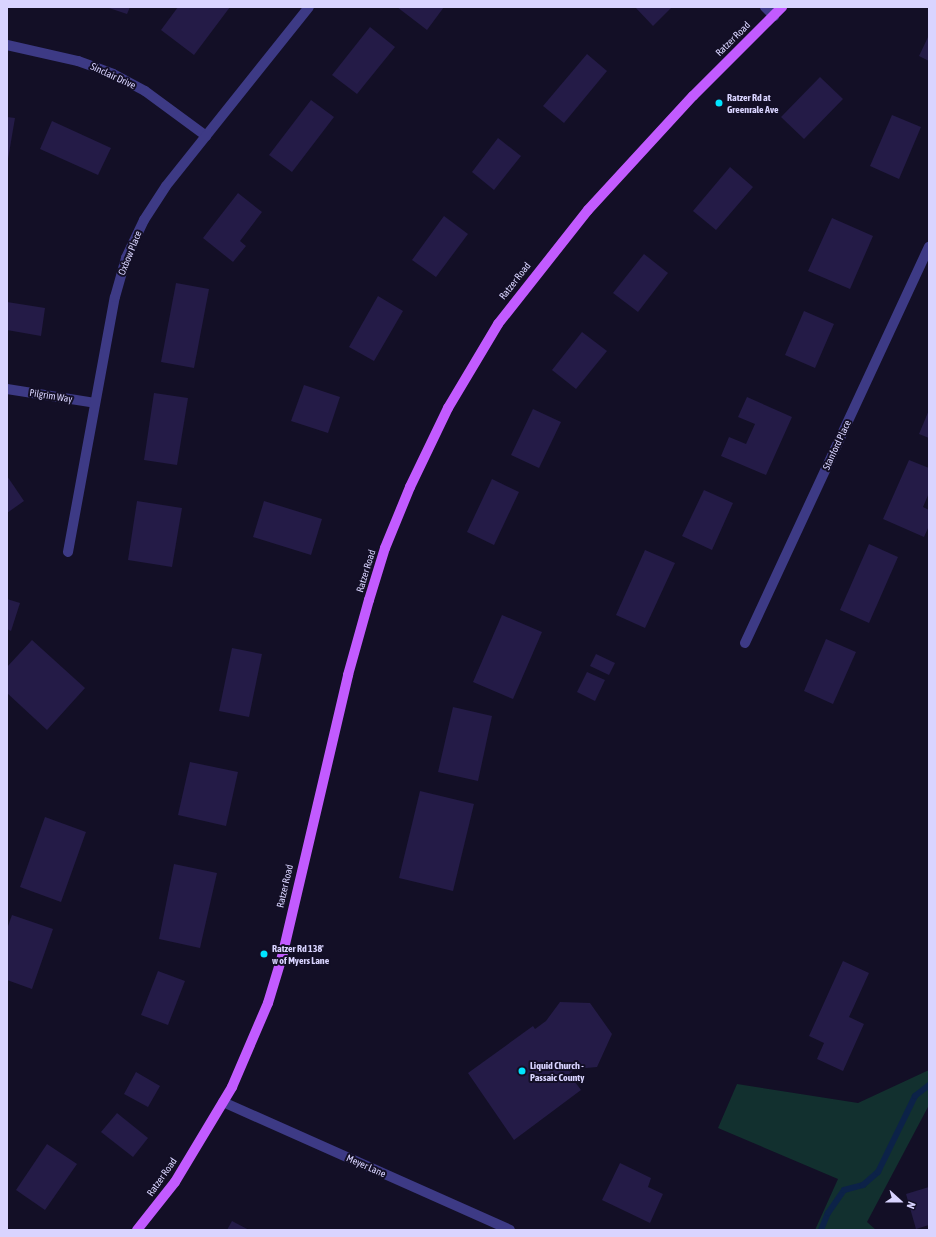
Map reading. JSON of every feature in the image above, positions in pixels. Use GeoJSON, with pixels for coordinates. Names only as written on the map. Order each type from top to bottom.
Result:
{"type":"FeatureCollection","features":[{"type":"Feature","properties":{"kind":"main road","name":"Ratzer Road"},"geometry":{"type":"LineString","coordinates":[[137,1230],[175,1182],[223,1102],[254,1039],[268,1003],[282,957],[348,675],[369,600],[385,548],[432,440],[498,324],[526,286],[593,205],[693,96],[782,7]]}},
{"type":"Feature","properties":{"kind":"street","name":"Oxbow Place"},"geometry":{"type":"LineString","coordinates":[[68,552],[114,297],[126,258],[144,220],[166,186],[309,7]]}},
{"type":"Feature","properties":{"kind":"street"},"geometry":{"type":"LineString","coordinates":[[765,7],[774,16]]}},
{"type":"Feature","properties":{"kind":"street","name":"Sinclair Drive"},"geometry":{"type":"LineString","coordinates":[[7,45],[78,61],[113,74],[145,92],[206,136]]}},
{"type":"Feature","properties":{"kind":"street","name":"Stanford Place"},"geometry":{"type":"LineString","coordinates":[[745,643],[929,247]]}},
{"type":"Feature","properties":{"kind":"street","name":"Pilgrim Way"},"geometry":{"type":"LineString","coordinates":[[7,389],[95,404]]}},
{"type":"Feature","properties":{"kind":"street","name":"Meyer Lane"},"geometry":{"type":"LineString","coordinates":[[223,1102],[510,1230]]}},
{"type":"Feature","properties":{"kind":"green space"},"geometry":{"type":"Polygon","coordinates":[[[929,1070],[929,1105],[867,1222],[876,1230],[815,1230],[838,1179],[718,1128],[737,1084],[858,1103],[929,1070]]]}},
{"type":"Feature","properties":{"kind":"building"},"geometry":{"type":"Polygon","coordinates":[[[106,7],[130,7],[127,14],[106,7]]]}},
{"type":"Feature","properties":{"kind":"building"},"geometry":{"type":"Polygon","coordinates":[[[178,7],[230,7],[194,55],[161,30],[178,7]]]}},
{"type":"Feature","properties":{"kind":"building"},"geometry":{"type":"Polygon","coordinates":[[[397,7],[444,7],[427,30],[397,7]]]}},
{"type":"Feature","properties":{"kind":"building"},"geometry":{"type":"Polygon","coordinates":[[[635,7],[672,7],[653,26],[635,7]]]}},
{"type":"Feature","properties":{"kind":"building"},"geometry":{"type":"Polygon","coordinates":[[[370,27],[395,47],[357,94],[332,75],[370,27]]]}},
{"type":"Feature","properties":{"kind":"building"},"geometry":{"type":"Polygon","coordinates":[[[929,35],[929,61],[919,56],[929,35]]]}},
{"type":"Feature","properties":{"kind":"building"},"geometry":{"type":"Polygon","coordinates":[[[587,54],[607,71],[564,123],[543,106],[587,54]]]}},
{"type":"Feature","properties":{"kind":"building"},"geometry":{"type":"Polygon","coordinates":[[[820,77],[843,99],[804,139],[781,117],[820,77]]]}},
{"type":"Feature","properties":{"kind":"building"},"geometry":{"type":"Polygon","coordinates":[[[311,100],[334,117],[292,172],[269,155],[311,100]]]}},
{"type":"Feature","properties":{"kind":"building"},"geometry":{"type":"Polygon","coordinates":[[[892,115],[921,127],[899,179],[870,166],[892,115]]]}},
{"type":"Feature","properties":{"kind":"building"},"geometry":{"type":"Polygon","coordinates":[[[7,117],[15,118],[8,159],[7,159],[7,117]]]}},
{"type":"Feature","properties":{"kind":"building"},"geometry":{"type":"Polygon","coordinates":[[[52,121],[111,148],[98,175],[40,149],[52,121]]]}},
{"type":"Feature","properties":{"kind":"building"},"geometry":{"type":"Polygon","coordinates":[[[498,138],[521,156],[494,190],[472,172],[498,138]]]}},
{"type":"Feature","properties":{"kind":"building"},"geometry":{"type":"Polygon","coordinates":[[[730,167],[753,187],[716,230],[693,211],[730,167]]]}},
{"type":"Feature","properties":{"kind":"building"},"geometry":{"type":"Polygon","coordinates":[[[238,193],[262,212],[240,241],[246,246],[233,262],[203,238],[238,193]]]}},
{"type":"Feature","properties":{"kind":"building"},"geometry":{"type":"Polygon","coordinates":[[[444,216],[468,234],[436,277],[412,260],[444,216]]]}},
{"type":"Feature","properties":{"kind":"building"},"geometry":{"type":"Polygon","coordinates":[[[832,218],[873,236],[850,289],[808,271],[832,218]]]}},
{"type":"Feature","properties":{"kind":"building"},"geometry":{"type":"Polygon","coordinates":[[[644,254],[668,273],[638,312],[613,293],[644,254]]]}},
{"type":"Feature","properties":{"kind":"building"},"geometry":{"type":"Polygon","coordinates":[[[176,283],[209,289],[194,368],[161,362],[176,283]]]}},
{"type":"Feature","properties":{"kind":"building"},"geometry":{"type":"Polygon","coordinates":[[[378,296],[403,311],[374,361],[349,347],[378,296]]]}},
{"type":"Feature","properties":{"kind":"building"},"geometry":{"type":"Polygon","coordinates":[[[7,302],[45,308],[41,336],[7,330],[7,302]]]}},
{"type":"Feature","properties":{"kind":"building"},"geometry":{"type":"Polygon","coordinates":[[[804,311],[834,324],[815,368],[785,355],[804,311]]]}},
{"type":"Feature","properties":{"kind":"building"},"geometry":{"type":"Polygon","coordinates":[[[582,332],[607,351],[576,389],[552,370],[582,332]]]}},
{"type":"Feature","properties":{"kind":"building"},"geometry":{"type":"Polygon","coordinates":[[[304,385],[340,397],[328,433],[291,421],[304,385]]]}},
{"type":"Feature","properties":{"kind":"building"},"geometry":{"type":"Polygon","coordinates":[[[154,393],[188,398],[177,465],[144,460],[154,393]]]}},
{"type":"Feature","properties":{"kind":"building"},"geometry":{"type":"Polygon","coordinates":[[[747,397],[792,417],[766,475],[721,456],[729,437],[746,444],[755,424],[738,417],[747,397]]]}},
{"type":"Feature","properties":{"kind":"building"},"geometry":{"type":"Polygon","coordinates":[[[533,409],[561,422],[539,468],[511,455],[533,409]]]}},
{"type":"Feature","properties":{"kind":"building"},"geometry":{"type":"Polygon","coordinates":[[[929,410],[929,438],[919,434],[929,410]]]}},
{"type":"Feature","properties":{"kind":"building"},"geometry":{"type":"Polygon","coordinates":[[[909,460],[929,468],[929,493],[923,507],[929,510],[929,526],[924,537],[883,519],[909,460]]]}},
{"type":"Feature","properties":{"kind":"building"},"geometry":{"type":"Polygon","coordinates":[[[7,476],[24,501],[7,513],[7,476]]]}},
{"type":"Feature","properties":{"kind":"building"},"geometry":{"type":"Polygon","coordinates":[[[492,479],[519,492],[494,545],[467,532],[492,479]]]}},
{"type":"Feature","properties":{"kind":"building"},"geometry":{"type":"Polygon","coordinates":[[[704,490],[733,503],[712,550],[682,536],[704,490]]]}},
{"type":"Feature","properties":{"kind":"building"},"geometry":{"type":"Polygon","coordinates":[[[137,501],[182,508],[172,567],[128,560],[137,501]]]}},
{"type":"Feature","properties":{"kind":"building"},"geometry":{"type":"Polygon","coordinates":[[[264,501],[322,519],[311,555],[253,537],[264,501]]]}},
{"type":"Feature","properties":{"kind":"building"},"geometry":{"type":"Polygon","coordinates":[[[869,544],[898,557],[869,623],[840,610],[869,544]]]}},
{"type":"Feature","properties":{"kind":"building"},"geometry":{"type":"Polygon","coordinates":[[[645,550],[675,563],[645,628],[616,615],[645,550]]]}},
{"type":"Feature","properties":{"kind":"building"},"geometry":{"type":"Polygon","coordinates":[[[7,599],[20,603],[11,631],[7,629],[7,599]]]}},
{"type":"Feature","properties":{"kind":"building"},"geometry":{"type":"Polygon","coordinates":[[[502,615],[542,632],[513,699],[473,682],[502,615]]]}},
{"type":"Feature","properties":{"kind":"building"},"geometry":{"type":"Polygon","coordinates":[[[826,639],[856,652],[833,704],[804,691],[826,639]]]}},
{"type":"Feature","properties":{"kind":"building"},"geometry":{"type":"Polygon","coordinates":[[[32,640],[85,688],[47,730],[7,693],[7,667],[32,640]]]}},
{"type":"Feature","properties":{"kind":"building"},"geometry":{"type":"Polygon","coordinates":[[[232,648],[262,654],[249,717],[219,711],[232,648]]]}},
{"type":"Feature","properties":{"kind":"building"},"geometry":{"type":"Polygon","coordinates":[[[596,654],[615,663],[609,675],[590,666],[596,654]]]}},
{"type":"Feature","properties":{"kind":"building"},"geometry":{"type":"Polygon","coordinates":[[[587,672],[605,680],[595,701],[577,692],[587,672]]]}},
{"type":"Feature","properties":{"kind":"building"},"geometry":{"type":"Polygon","coordinates":[[[453,707],[492,716],[478,781],[438,772],[453,707]]]}},
{"type":"Feature","properties":{"kind":"building"},"geometry":{"type":"Polygon","coordinates":[[[190,762],[238,772],[226,826],[178,815],[190,762]]]}},
{"type":"Feature","properties":{"kind":"building"},"geometry":{"type":"Polygon","coordinates":[[[420,791],[474,804],[453,891],[399,878],[420,791]]]}},
{"type":"Feature","properties":{"kind":"building"},"geometry":{"type":"Polygon","coordinates":[[[45,817],[86,832],[61,902],[20,887],[45,817]]]}},
{"type":"Feature","properties":{"kind":"building"},"geometry":{"type":"Polygon","coordinates":[[[174,864],[217,873],[200,948],[159,939],[174,864]]]}},
{"type":"Feature","properties":{"kind":"building"},"geometry":{"type":"Polygon","coordinates":[[[12,915],[53,929],[32,989],[7,980],[7,929],[12,915]]]}},
{"type":"Feature","properties":{"kind":"building"},"geometry":{"type":"Polygon","coordinates":[[[843,961],[869,973],[849,1017],[864,1024],[843,1071],[817,1059],[824,1043],[809,1036],[843,961]]]}},
{"type":"Feature","properties":{"kind":"building"},"geometry":{"type":"Polygon","coordinates":[[[158,971],[185,981],[168,1025],[141,1015],[158,971]]]}},
{"type":"Feature","properties":{"kind":"building","name":"Liquid Church - Passaic County"},"geometry":{"type":"Polygon","coordinates":[[[560,1002],[590,1003],[612,1034],[597,1067],[575,1069],[569,1074],[581,1090],[514,1140],[468,1073],[533,1026],[535,1029],[546,1021],[560,1002]]]}},
{"type":"Feature","properties":{"kind":"building"},"geometry":{"type":"Polygon","coordinates":[[[136,1072],[160,1086],[148,1107],[124,1094],[136,1072]]]}},
{"type":"Feature","properties":{"kind":"building"},"geometry":{"type":"Polygon","coordinates":[[[117,1113],[148,1138],[133,1157],[101,1132],[117,1113]]]}},
{"type":"Feature","properties":{"kind":"building"},"geometry":{"type":"Polygon","coordinates":[[[47,1144],[77,1164],[45,1210],[16,1190],[47,1144]]]}},
{"type":"Feature","properties":{"kind":"building"},"geometry":{"type":"Polygon","coordinates":[[[620,1163],[651,1178],[648,1187],[663,1194],[650,1223],[602,1200],[620,1163]]]}},
{"type":"Feature","properties":{"kind":"building"},"geometry":{"type":"Polygon","coordinates":[[[929,1187],[929,1225],[916,1229],[906,1194],[929,1187]]]}},
{"type":"Feature","properties":{"kind":"building"},"geometry":{"type":"Polygon","coordinates":[[[232,1221],[249,1230],[227,1230],[232,1221]]]}},
{"type":"Feature","properties":{"kind":"waterway"},"geometry":{"type":"LineString","coordinates":[[821,1230],[828,1213],[844,1190],[863,1185],[878,1172],[915,1096],[929,1085]]}},
{"type":"Feature","properties":{"kind":"place","name":"Ratzer Rd at Greenrale Ave"},"geometry":{"type":"Point","coordinates":[719,103]}},
{"type":"Feature","properties":{"kind":"place","name":"Ratzer Rd 138' w of Myers Lane"},"geometry":{"type":"Point","coordinates":[264,954]}},
{"type":"Feature","properties":{"kind":"place","name":"Liquid Church - Passaic County"},"geometry":{"type":"Point","coordinates":[522,1071]}}]}
